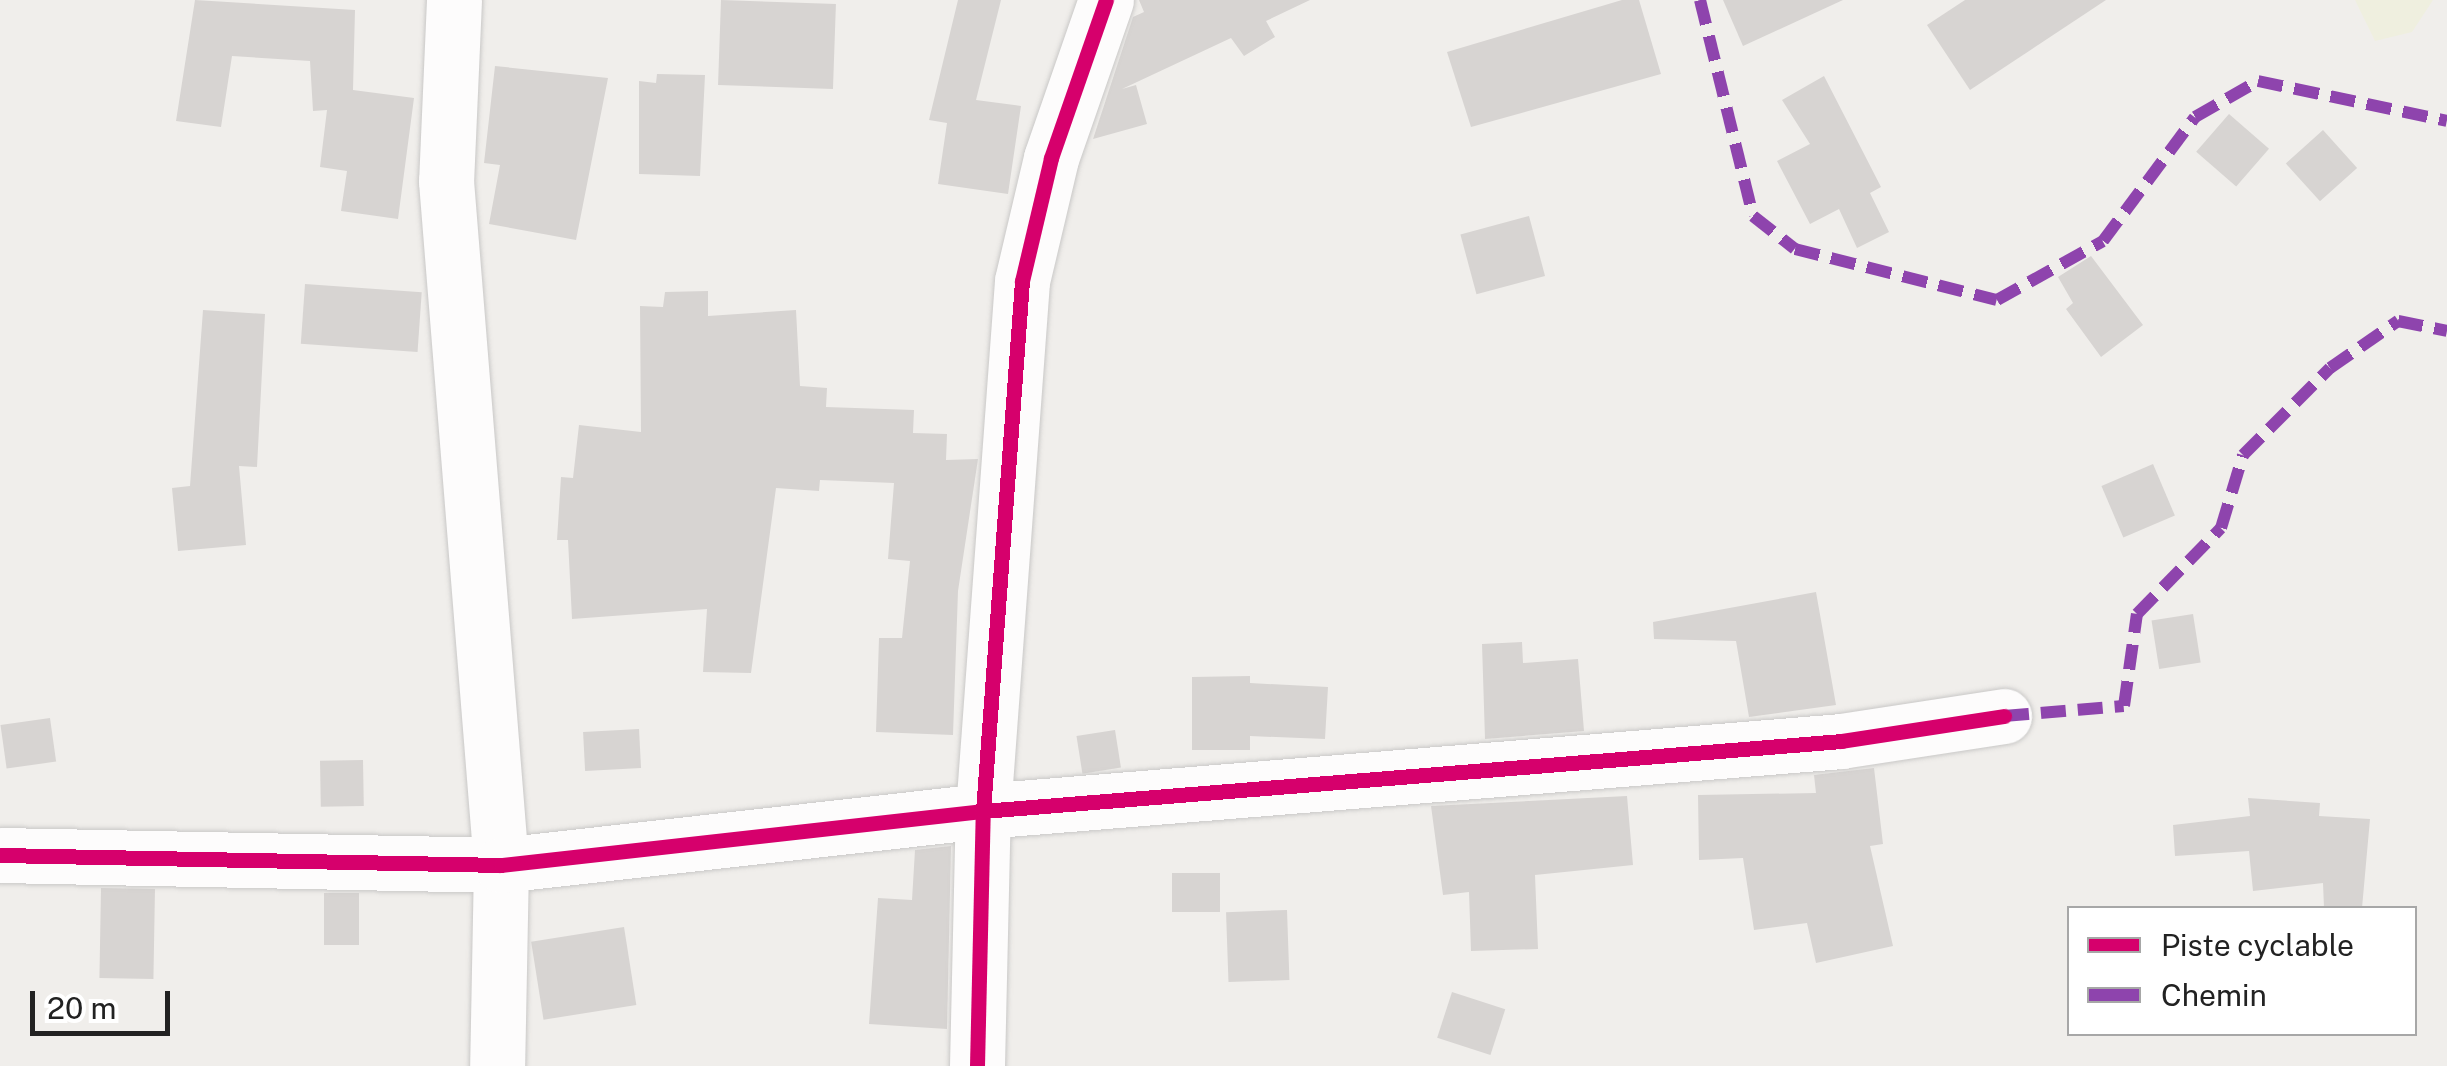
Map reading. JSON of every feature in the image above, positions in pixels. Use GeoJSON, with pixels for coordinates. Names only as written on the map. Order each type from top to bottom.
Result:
{"type":"FeatureCollection","features":[{"type":"Feature","properties":{"kind":"street"},"geometry":{"type":"LineString","coordinates":[[454,0],[446,180],[501,865],[498,1066]]}},
{"type":"Feature","properties":{"kind":"street"},"geometry":{"type":"LineString","coordinates":[[976,1066],[982,811],[1022,281],[1051,158],[1106,0]]}},
{"type":"Feature","properties":{"kind":"street"},"geometry":{"type":"LineString","coordinates":[[0,855],[501,865],[982,811],[1841,741],[2004,716]]}},
{"type":"Feature","properties":{"kind":"green space"},"geometry":{"type":"Polygon","coordinates":[[[2355,0],[2433,0],[2412,32],[2375,41],[2355,0]]]}},
{"type":"Feature","properties":{"kind":"building"},"geometry":{"type":"Polygon","coordinates":[[[195,0],[355,10],[353,90],[414,98],[398,219],[341,211],[347,171],[320,167],[327,110],[313,111],[310,61],[232,56],[221,127],[176,121],[195,0]]]}},
{"type":"Feature","properties":{"kind":"building"},"geometry":{"type":"Polygon","coordinates":[[[721,0],[836,4],[833,89],[718,85],[721,0]]]}},
{"type":"Feature","properties":{"kind":"building"},"geometry":{"type":"Polygon","coordinates":[[[958,0],[1001,0],[976,100],[1021,106],[1008,194],[938,184],[947,123],[929,120],[958,0]]]}},
{"type":"Feature","properties":{"kind":"building"},"geometry":{"type":"Polygon","coordinates":[[[1139,0],[1310,0],[1266,21],[1275,37],[1244,56],[1231,38],[1122,89],[1136,85],[1147,124],[1093,139],[1133,17],[1144,12],[1139,0]]]}},
{"type":"Feature","properties":{"kind":"building"},"geometry":{"type":"Polygon","coordinates":[[[1622,0],[1639,0],[1661,74],[1471,127],[1447,52],[1622,0]]]}},
{"type":"Feature","properties":{"kind":"building"},"geometry":{"type":"Polygon","coordinates":[[[1723,0],[1843,0],[1743,46],[1723,0]]]}},
{"type":"Feature","properties":{"kind":"building"},"geometry":{"type":"Polygon","coordinates":[[[1965,0],[2106,0],[1970,90],[1927,25],[1965,0]]]}},
{"type":"Feature","properties":{"kind":"building"},"geometry":{"type":"Polygon","coordinates":[[[495,66],[608,78],[576,240],[489,224],[500,165],[484,163],[495,66]]]}},
{"type":"Feature","properties":{"kind":"building"},"geometry":{"type":"Polygon","coordinates":[[[657,74],[705,75],[700,176],[639,174],[639,81],[656,83],[657,74]]]}},
{"type":"Feature","properties":{"kind":"building"},"geometry":{"type":"Polygon","coordinates":[[[1824,76],[1881,187],[1870,193],[1889,232],[1857,248],[1839,209],[1810,224],[1777,161],[1810,144],[1782,100],[1824,76]]]}},
{"type":"Feature","properties":{"kind":"building"},"geometry":{"type":"Polygon","coordinates":[[[2229,114],[2269,149],[2236,187],[2196,152],[2229,114]]]}},
{"type":"Feature","properties":{"kind":"building"},"geometry":{"type":"Polygon","coordinates":[[[2323,130],[2357,168],[2320,201],[2286,163],[2323,130]]]}},
{"type":"Feature","properties":{"kind":"building"},"geometry":{"type":"Polygon","coordinates":[[[1529,216],[1545,276],[1476,294],[1460,234],[1529,216]]]}},
{"type":"Feature","properties":{"kind":"building"},"geometry":{"type":"Polygon","coordinates":[[[2091,256],[2143,325],[2101,357],[2066,309],[2073,303],[2058,277],[2091,256]]]}},
{"type":"Feature","properties":{"kind":"building"},"geometry":{"type":"Polygon","coordinates":[[[305,284],[422,292],[418,352],[301,344],[305,284]]]}},
{"type":"Feature","properties":{"kind":"building"},"geometry":{"type":"Polygon","coordinates":[[[708,291],[708,316],[796,310],[800,386],[827,388],[826,407],[914,410],[913,433],[947,434],[946,460],[978,459],[958,591],[953,735],[876,732],[879,638],[902,638],[910,561],[888,559],[894,483],[820,480],[819,491],[776,488],[751,673],[703,672],[707,609],[572,619],[568,540],[557,540],[561,477],[573,478],[579,425],[641,432],[640,306],[663,307],[665,292],[708,291]]]}},
{"type":"Feature","properties":{"kind":"building"},"geometry":{"type":"Polygon","coordinates":[[[203,310],[265,314],[257,467],[239,466],[246,545],[178,551],[172,488],[190,486],[203,310]]]}},
{"type":"Feature","properties":{"kind":"building"},"geometry":{"type":"Polygon","coordinates":[[[2153,464],[2175,516],[2123,537],[2101,486],[2153,464]]]}},
{"type":"Feature","properties":{"kind":"building"},"geometry":{"type":"Polygon","coordinates":[[[1816,592],[1836,705],[1749,717],[1736,641],[1654,639],[1653,622],[1816,592]]]}},
{"type":"Feature","properties":{"kind":"building"},"geometry":{"type":"Polygon","coordinates":[[[2193,614],[2201,662],[2159,669],[2152,621],[2193,614]]]}},
{"type":"Feature","properties":{"kind":"building"},"geometry":{"type":"Polygon","coordinates":[[[1522,642],[1523,663],[1578,659],[1584,731],[1485,739],[1482,644],[1522,642]]]}},
{"type":"Feature","properties":{"kind":"building"},"geometry":{"type":"Polygon","coordinates":[[[1250,676],[1250,683],[1328,687],[1325,739],[1250,736],[1250,750],[1192,750],[1192,677],[1250,676]]]}},
{"type":"Feature","properties":{"kind":"building"},"geometry":{"type":"Polygon","coordinates":[[[50,718],[56,762],[7,769],[0,725],[50,718]]]}},
{"type":"Feature","properties":{"kind":"building"},"geometry":{"type":"Polygon","coordinates":[[[639,729],[641,768],[585,771],[583,732],[639,729]]]}},
{"type":"Feature","properties":{"kind":"building"},"geometry":{"type":"Polygon","coordinates":[[[1115,730],[1121,768],[1082,774],[1076,736],[1115,730]]]}},
{"type":"Feature","properties":{"kind":"building"},"geometry":{"type":"Polygon","coordinates":[[[363,760],[364,806],[321,807],[320,761],[363,760]]]}},
{"type":"Feature","properties":{"kind":"building"},"geometry":{"type":"Polygon","coordinates":[[[1874,768],[1883,844],[1870,846],[1893,946],[1816,963],[1807,923],[1754,930],[1743,858],[1699,860],[1698,795],[1816,793],[1814,775],[1874,768]]]}},
{"type":"Feature","properties":{"kind":"building"},"geometry":{"type":"Polygon","coordinates":[[[1627,796],[1633,865],[1535,875],[1538,949],[1471,951],[1469,892],[1443,895],[1431,806],[1627,796]]]}},
{"type":"Feature","properties":{"kind":"building"},"geometry":{"type":"Polygon","coordinates":[[[2248,798],[2320,803],[2319,816],[2370,819],[2362,906],[2324,906],[2323,883],[2253,891],[2249,851],[2175,856],[2173,825],[2250,816],[2248,798]]]}},
{"type":"Feature","properties":{"kind":"building"},"geometry":{"type":"Polygon","coordinates":[[[951,846],[947,1029],[869,1024],[878,898],[912,900],[915,850],[951,846]]]}},
{"type":"Feature","properties":{"kind":"building"},"geometry":{"type":"Polygon","coordinates":[[[1172,873],[1220,873],[1220,912],[1172,912],[1172,873]]]}},
{"type":"Feature","properties":{"kind":"building"},"geometry":{"type":"Polygon","coordinates":[[[101,888],[155,889],[153,979],[99,978],[101,888]]]}},
{"type":"Feature","properties":{"kind":"building"},"geometry":{"type":"Polygon","coordinates":[[[324,893],[359,893],[359,945],[324,945],[324,893]]]}},
{"type":"Feature","properties":{"kind":"building"},"geometry":{"type":"Polygon","coordinates":[[[1287,910],[1289,980],[1228,982],[1226,912],[1287,910]]]}},
{"type":"Feature","properties":{"kind":"building"},"geometry":{"type":"Polygon","coordinates":[[[624,927],[636,1005],[544,1020],[531,942],[624,927]]]}},
{"type":"Feature","properties":{"kind":"building"},"geometry":{"type":"Polygon","coordinates":[[[1452,992],[1505,1009],[1490,1055],[1437,1038],[1452,992]]]}},
{"type":"Feature","properties":{"kind":"marked path"},"geometry":{"type":"LineString","coordinates":[[1700,0],[1753,216],[1795,249],[1997,300],[2103,241],[2195,117],[2258,81],[2447,121]]}},
{"type":"Feature","properties":{"kind":"marked path"},"geometry":{"type":"LineString","coordinates":[[2004,716],[2124,706],[2137,614],[2221,528],[2243,455],[2330,368],[2398,321],[2447,331]]}},
{"type":"Feature","properties":{"kind":"cycle path"},"geometry":{"type":"LineString","coordinates":[[977,1066],[983,811],[1022,281],[1051,158],[1106,0]]}},
{"type":"Feature","properties":{"kind":"cycle path"},"geometry":{"type":"LineString","coordinates":[[0,855],[501,865],[983,811],[1841,741],[2004,716]]}}]}
